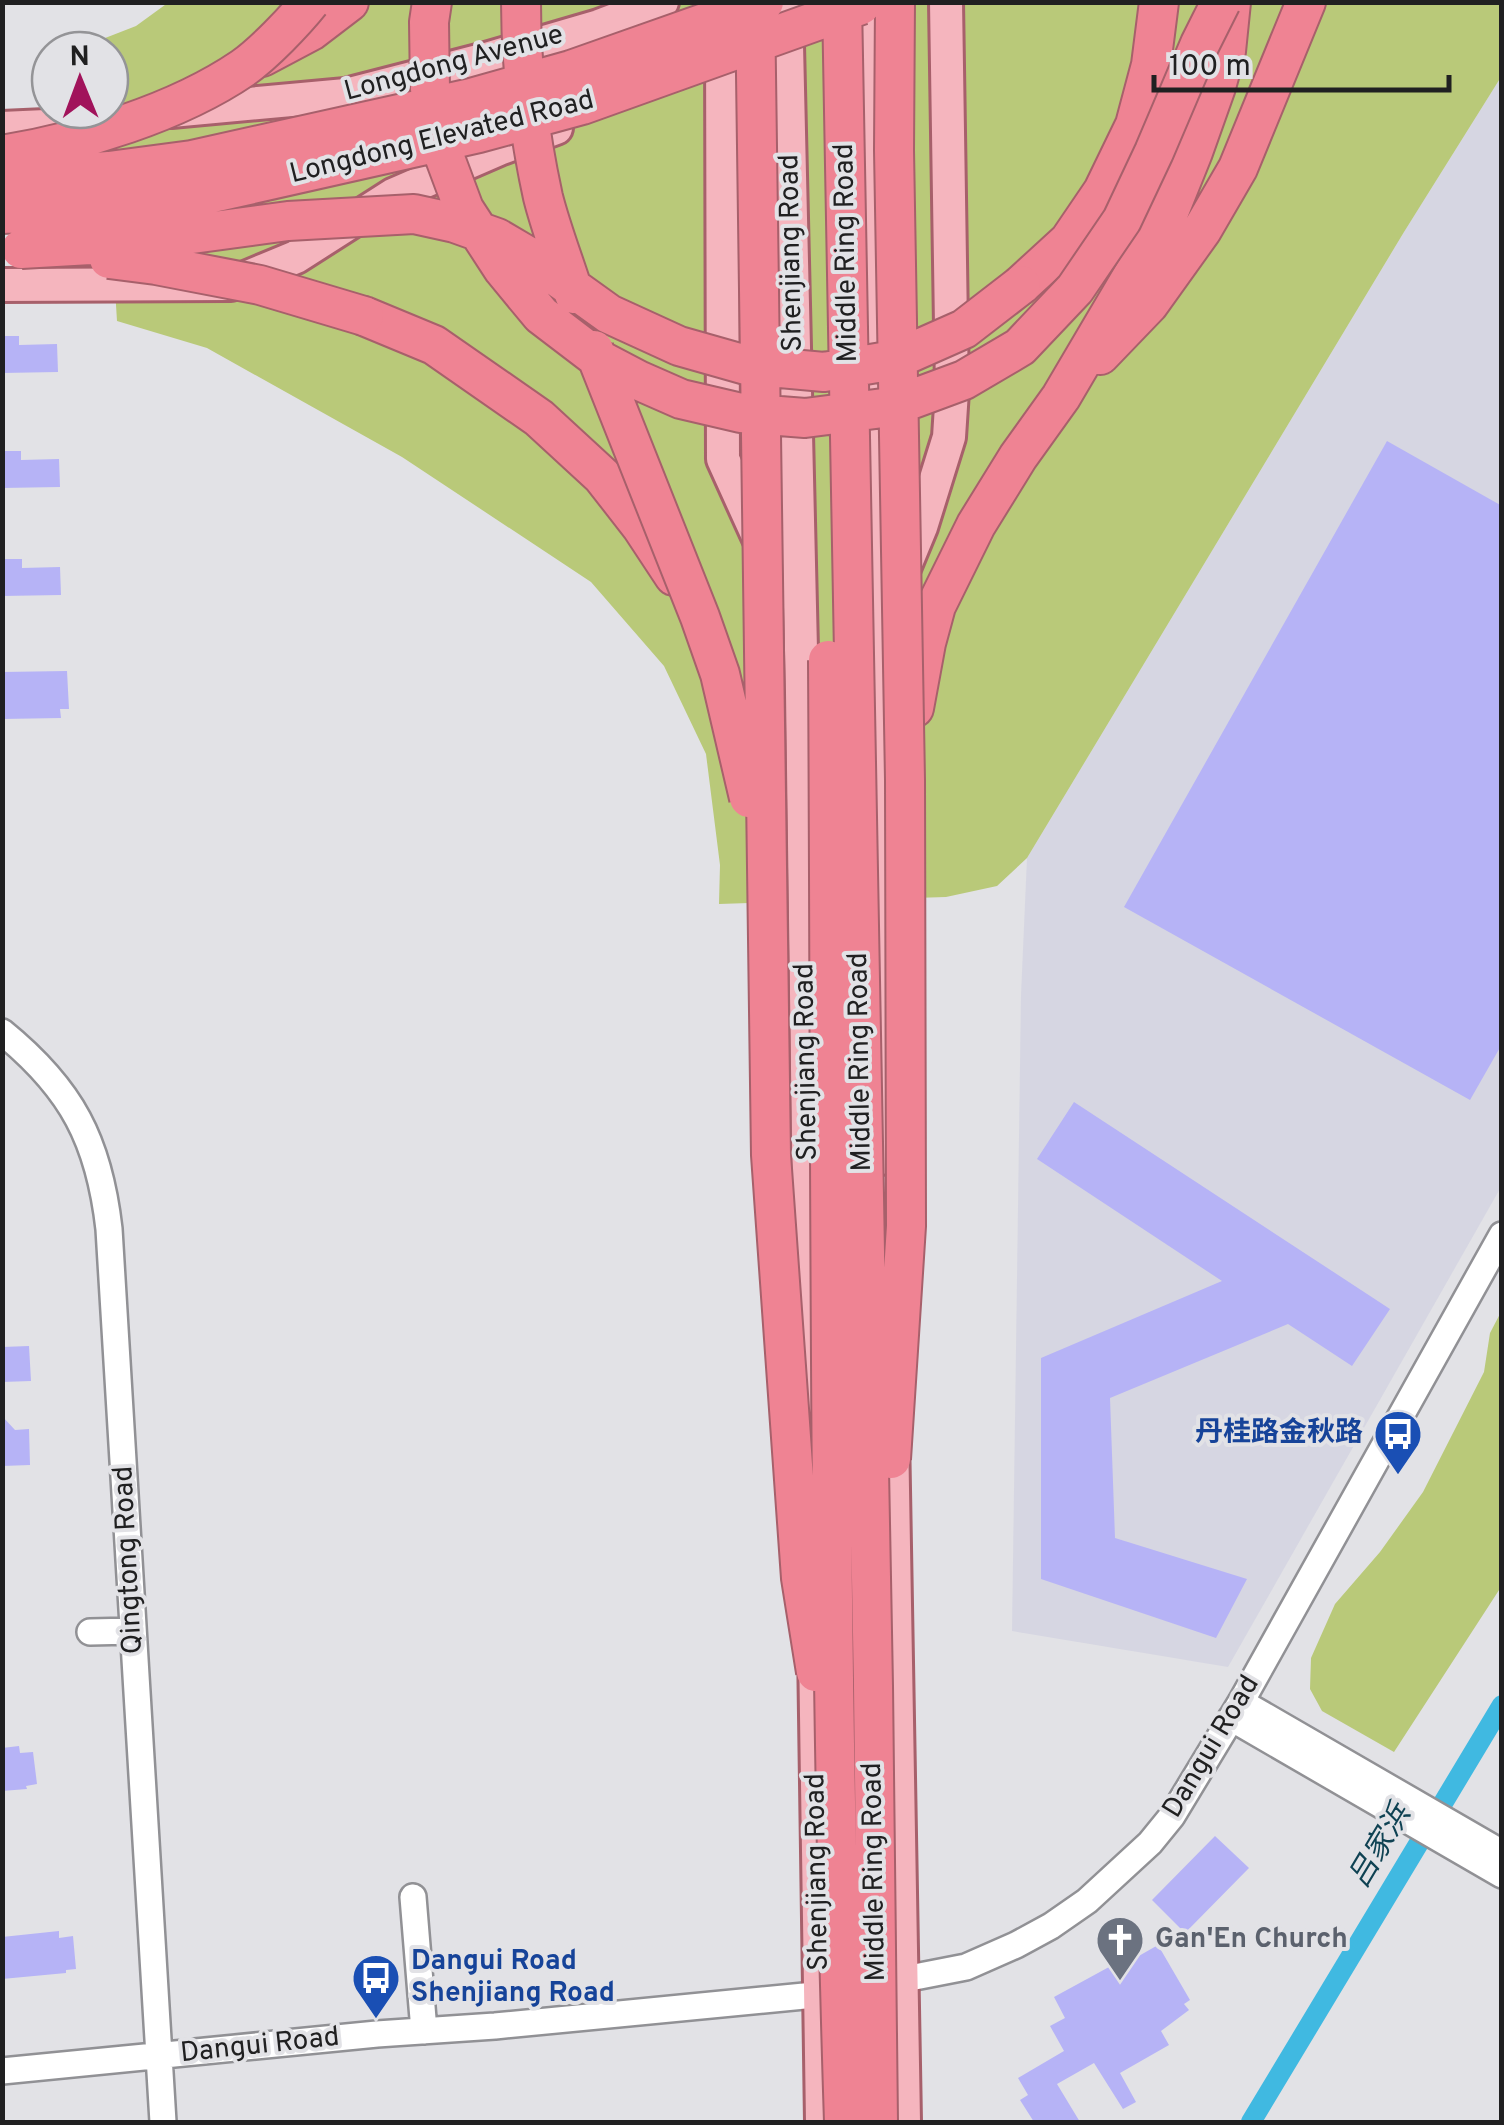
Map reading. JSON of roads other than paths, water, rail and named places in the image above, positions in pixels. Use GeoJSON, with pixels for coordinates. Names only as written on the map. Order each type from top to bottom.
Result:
{"type":"FeatureCollection","features":[{"type":"Feature","properties":{"kind":"highway"},"geometry":{"type":"LineString","coordinates":[[245,66],[310,2]]}},
{"type":"Feature","properties":{"kind":"highway"},"geometry":{"type":"LineString","coordinates":[[2,156],[114,129],[212,86],[312,31],[349,2]]}},
{"type":"Feature","properties":{"kind":"highway"},"geometry":{"type":"LineString","coordinates":[[432,2],[430,90],[436,134],[464,209],[503,269],[541,315],[600,360],[681,399],[741,413],[805,418],[891,407],[964,380],[1020,346],[1075,289],[1122,220],[1221,2]]}},
{"type":"Feature","properties":{"kind":"highway"},"geometry":{"type":"LineString","coordinates":[[521,2],[528,109],[544,199],[580,316],[720,674],[752,813],[766,903]]}},
{"type":"Feature","properties":{"kind":"highway"},"geometry":{"type":"LineString","coordinates":[[755,2],[771,1155],[801,1578],[837,1782]]}},
{"type":"Feature","properties":{"kind":"highway","name":"Longdong Elevated Road"},"geometry":{"type":"LineString","coordinates":[[2,180],[192,160],[470,98],[570,70],[764,2]]}},
{"type":"Feature","properties":{"kind":"highway","name":"Middle Ring Road"},"geometry":{"type":"LineString","coordinates":[[821,2],[826,198],[837,1782],[826,1994],[844,2122]]}},
{"type":"Feature","properties":{"kind":"highway"},"geometry":{"type":"LineString","coordinates":[[12,249],[125,243],[288,221],[414,214],[497,238],[609,314],[679,346],[746,366],[824,372],[894,360],[964,329],[1022,284],[1068,240],[1103,192],[1135,125],[1151,65],[1158,2]]}},
{"type":"Feature","properties":{"kind":"highway"},"geometry":{"type":"LineString","coordinates":[[904,780],[918,678],[936,606],[976,525],[1060,397],[1167,217],[1216,86],[1226,51],[1232,2]]}},
{"type":"Feature","properties":{"kind":"highway"},"geometry":{"type":"LineString","coordinates":[[1060,397],[1150,304],[1202,230],[1238,168],[1306,2]]}},
{"type":"Feature","properties":{"kind":"highway"},"geometry":{"type":"LineString","coordinates":[[873,1686],[906,1226],[894,150],[874,4]]}},
{"type":"Feature","properties":{"kind":"highway","name":"Longdong Elevated Road"},"geometry":{"type":"LineString","coordinates":[[2,214],[112,208],[199,196],[479,134],[582,106],[874,4]]}},
{"type":"Feature","properties":{"kind":"highway","name":"Middle Ring Road"},"geometry":{"type":"LineString","coordinates":[[874,4],[873,1686],[878,2122]]}},
{"type":"Feature","properties":{"kind":"highway"},"geometry":{"type":"LineString","coordinates":[[12,249],[156,265],[260,286],[364,316],[434,345],[540,418],[602,476],[641,526],[700,616]]}},
{"type":"Feature","properties":{"kind":"main road","name":"Longdong Avenue"},"geometry":{"type":"LineString","coordinates":[[2,128],[346,95],[599,26],[662,2]]}},
{"type":"Feature","properties":{"kind":"main road"},"geometry":{"type":"LineString","coordinates":[[722,2],[723,459],[778,578],[794,628],[802,693]]}},
{"type":"Feature","properties":{"kind":"main road","name":"Shenjiang Road"},"geometry":{"type":"LineString","coordinates":[[786,2],[826,1994],[822,2122]]}},
{"type":"Feature","properties":{"kind":"main road"},"geometry":{"type":"LineString","coordinates":[[880,628],[921,527],[949,437],[952,391],[946,2]]}},
{"type":"Feature","properties":{"kind":"main road"},"geometry":{"type":"LineString","coordinates":[[2,285],[231,284],[296,257],[392,195],[499,149],[787,44],[874,4],[904,2122]]}},
{"type":"Feature","properties":{"kind":"street","name":"Qingtong Road"},"geometry":{"type":"LineString","coordinates":[[2,1032],[30,1054],[70,1105],[86,1133],[105,1193],[163,2122]]}},
{"type":"Feature","properties":{"kind":"street","name":"Dangui Road"},"geometry":{"type":"LineString","coordinates":[[2,2071],[159,2062],[902,1986],[981,1975],[1057,1937],[1130,1881],[1202,1792],[1241,1712],[1502,1235]]}},
{"type":"Feature","properties":{"kind":"street","name":"Dangui Road"},"geometry":{"type":"LineString","coordinates":[[1241,1712],[1502,1257]]}},
{"type":"Feature","properties":{"kind":"street"},"geometry":{"type":"LineString","coordinates":[[90,1632],[133,1631]]}},
{"type":"Feature","properties":{"kind":"street"},"geometry":{"type":"LineString","coordinates":[[1241,1712],[1499,1866]]}},
{"type":"Feature","properties":{"kind":"street"},"geometry":{"type":"LineString","coordinates":[[413,1898],[424,2031]]}},
{"type":"Feature","properties":{"kind":"street","name":"Dangui Road"},"geometry":{"type":"LineString","coordinates":[[2,2085],[424,2031],[826,1994]]}},
{"type":"Feature","properties":{"kind":"waterway","name":"吕家浜"},"geometry":{"type":"LineString","coordinates":[[1251,2122],[1502,1705]]}},
{"type":"Feature","properties":{"kind":"place","name":"丹桂路金秋路"},"geometry":{"type":"Point","coordinates":[1398,1476]}},
{"type":"Feature","properties":{"kind":"place","name":"Gan'En Church"},"geometry":{"type":"Point","coordinates":[1120,1982]}},
{"type":"Feature","properties":{"kind":"place","name":"Dangui Road Shenjiang Road"},"geometry":{"type":"Point","coordinates":[376,2020]}}]}
